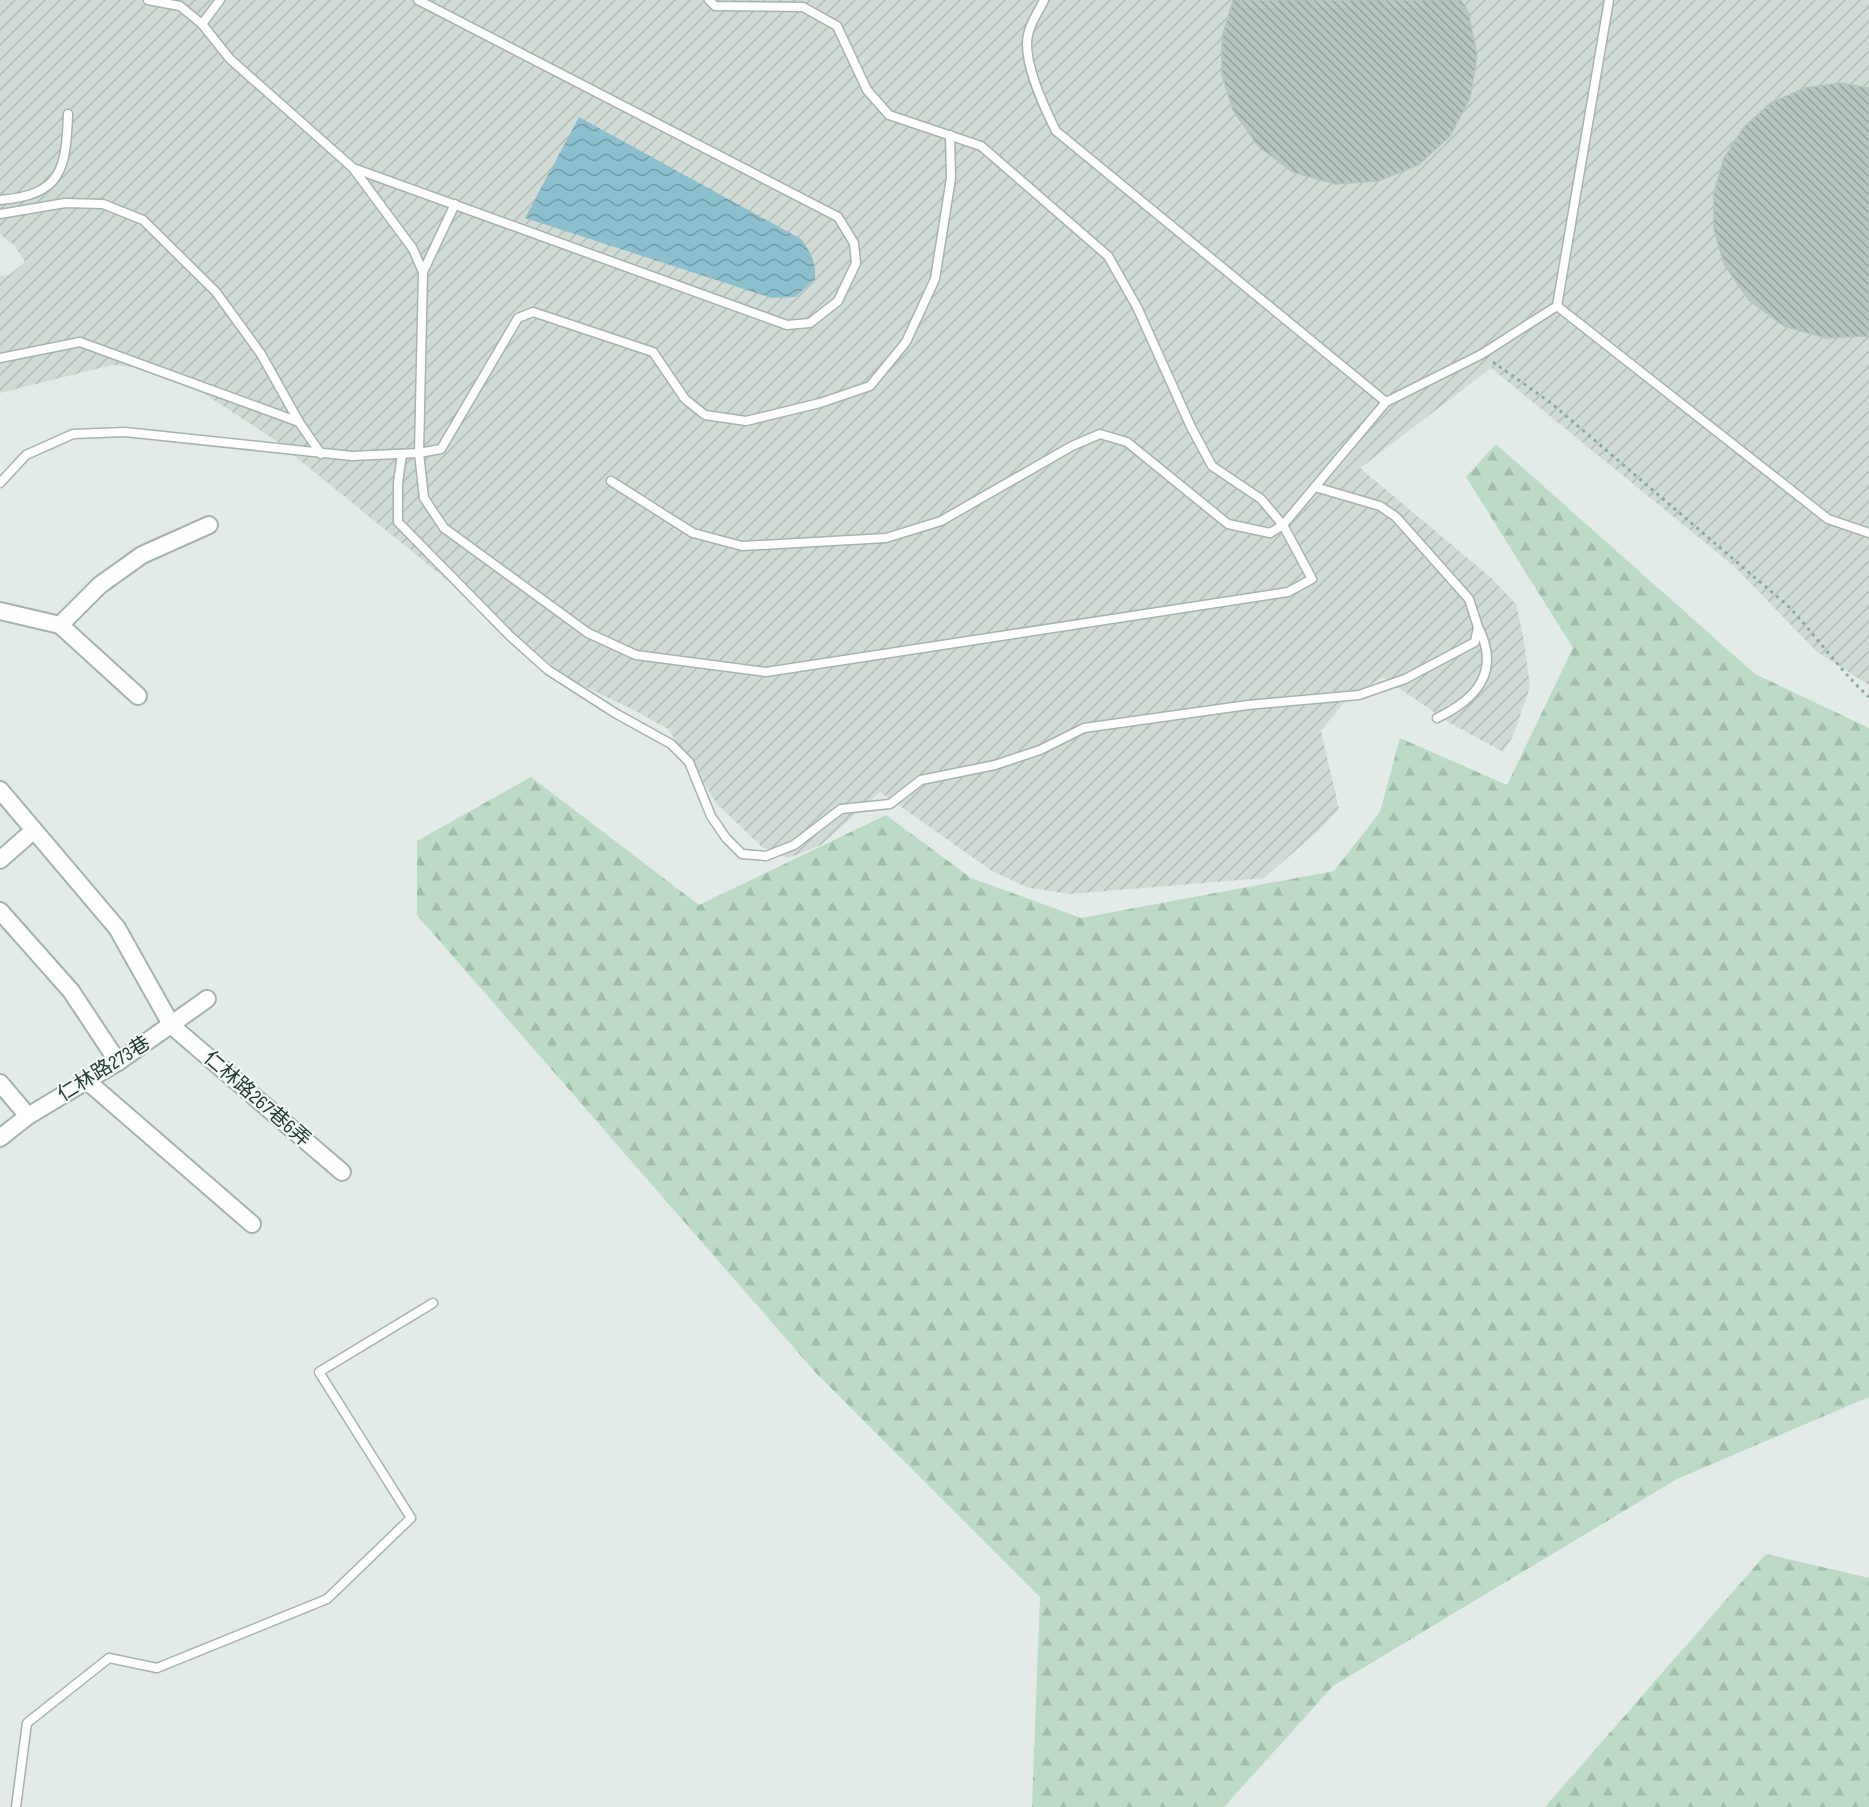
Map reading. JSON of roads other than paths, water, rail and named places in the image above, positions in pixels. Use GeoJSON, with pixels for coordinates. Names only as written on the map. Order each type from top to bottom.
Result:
{"type":"FeatureCollection","features":[{"type":"Feature","properties":{"kind":"street"},"geometry":{"type":"LineString","coordinates":[[60,625],[100,585],[142,555],[209,525]]}},
{"type":"Feature","properties":{"kind":"street"},"geometry":{"type":"LineString","coordinates":[[0,611],[60,625],[138,696]]}},
{"type":"Feature","properties":{"kind":"street"},"geometry":{"type":"LineString","coordinates":[[0,790],[117,928],[172,1026]]}},
{"type":"Feature","properties":{"kind":"street"},"geometry":{"type":"LineString","coordinates":[[0,860],[33,831]]}},
{"type":"Feature","properties":{"kind":"street"},"geometry":{"type":"LineString","coordinates":[[0,911],[71,991],[118,1062]]}},
{"type":"Feature","properties":{"kind":"street","name":"仁林路273巷"},"geometry":{"type":"LineString","coordinates":[[0,1138],[28,1116],[118,1062],[172,1026],[207,999]]}},
{"type":"Feature","properties":{"kind":"street","name":"仁林路267巷6弄"},"geometry":{"type":"LineString","coordinates":[[172,1026],[342,1172]]}},
{"type":"Feature","properties":{"kind":"street"},"geometry":{"type":"LineString","coordinates":[[87,1081],[252,1224]]}},
{"type":"Feature","properties":{"kind":"street"},"geometry":{"type":"LineString","coordinates":[[0,1083],[28,1116]]}},
{"type":"Feature","properties":{"kind":"lane"},"geometry":{"type":"LineString","coordinates":[[148,0],[180,6],[202,24],[230,59],[353,168],[413,249],[423,272]]}},
{"type":"Feature","properties":{"kind":"lane"},"geometry":{"type":"LineString","coordinates":[[202,24],[220,0]]}},
{"type":"Feature","properties":{"kind":"lane"},"geometry":{"type":"LineString","coordinates":[[353,168],[787,325],[810,323],[838,302],[856,263],[854,243],[838,218],[418,0]]}},
{"type":"Feature","properties":{"kind":"lane"},"geometry":{"type":"LineString","coordinates":[[455,204],[423,272],[419,453],[424,498],[444,528],[588,633],[636,655],[766,672],[1288,592],[1312,579],[1283,525],[1261,499],[1212,465],[1137,307],[1108,256],[981,146],[889,115],[867,90],[837,26],[803,7],[715,6],[709,0]]}},
{"type":"Feature","properties":{"kind":"lane"},"geometry":{"type":"LineString","coordinates":[[1044,0],[1027,36],[1031,72],[1039,96],[1056,131],[1386,402]]}},
{"type":"Feature","properties":{"kind":"lane"},"geometry":{"type":"LineString","coordinates":[[611,481],[693,533],[742,546],[886,538],[940,521],[1072,446],[1100,434],[1126,442],[1228,524],[1270,532],[1283,525],[1386,402],[1482,354],[1557,306],[1609,0]]}},
{"type":"Feature","properties":{"kind":"lane"},"geometry":{"type":"LineString","coordinates":[[0,200],[28,198],[62,170],[67,154],[68,114]]}},
{"type":"Feature","properties":{"kind":"lane"},"geometry":{"type":"LineString","coordinates":[[0,483],[26,455],[73,434],[125,432],[321,454],[402,454],[441,449],[518,318],[533,312],[653,352],[684,399],[705,415],[746,421],[820,403],[870,386],[906,342],[935,279],[951,178],[950,135]]}},
{"type":"Feature","properties":{"kind":"lane"},"geometry":{"type":"LineString","coordinates":[[0,214],[65,203],[103,204],[143,220],[216,292],[261,354],[299,422],[321,454]]}},
{"type":"Feature","properties":{"kind":"lane"},"geometry":{"type":"LineString","coordinates":[[1557,306],[1828,519],[1869,533]]}},
{"type":"Feature","properties":{"kind":"lane"},"geometry":{"type":"LineString","coordinates":[[0,358],[15,353],[80,342],[299,422]]}},
{"type":"Feature","properties":{"kind":"lane"},"geometry":{"type":"LineString","coordinates":[[402,454],[398,483],[398,522],[510,636],[548,670],[615,713],[671,744],[689,762],[711,816],[726,838],[742,854],[766,855],[784,849],[794,845],[841,809],[890,804],[921,780],[995,765],[1040,750],[1084,728],[1248,705],[1359,695],[1405,679],[1475,642],[1478,627]]}},
{"type":"Feature","properties":{"kind":"lane"},"geometry":{"type":"LineString","coordinates":[[1315,487],[1380,507],[1396,517],[1469,599],[1478,627],[1488,645],[1487,670],[1476,690],[1456,708],[1437,718]]}},
{"type":"Feature","properties":{"kind":"lane"},"geometry":{"type":"LineString","coordinates":[[16,1807],[27,1724],[109,1658],[157,1668],[327,1599],[411,1518],[319,1372],[433,1304]]}},
{"type":"Feature","properties":{"kind":"water"},"geometry":{"type":"Polygon","coordinates":[[[579,117],[801,239],[812,258],[815,279],[795,297],[772,298],[525,218],[579,117]]]}}]}
